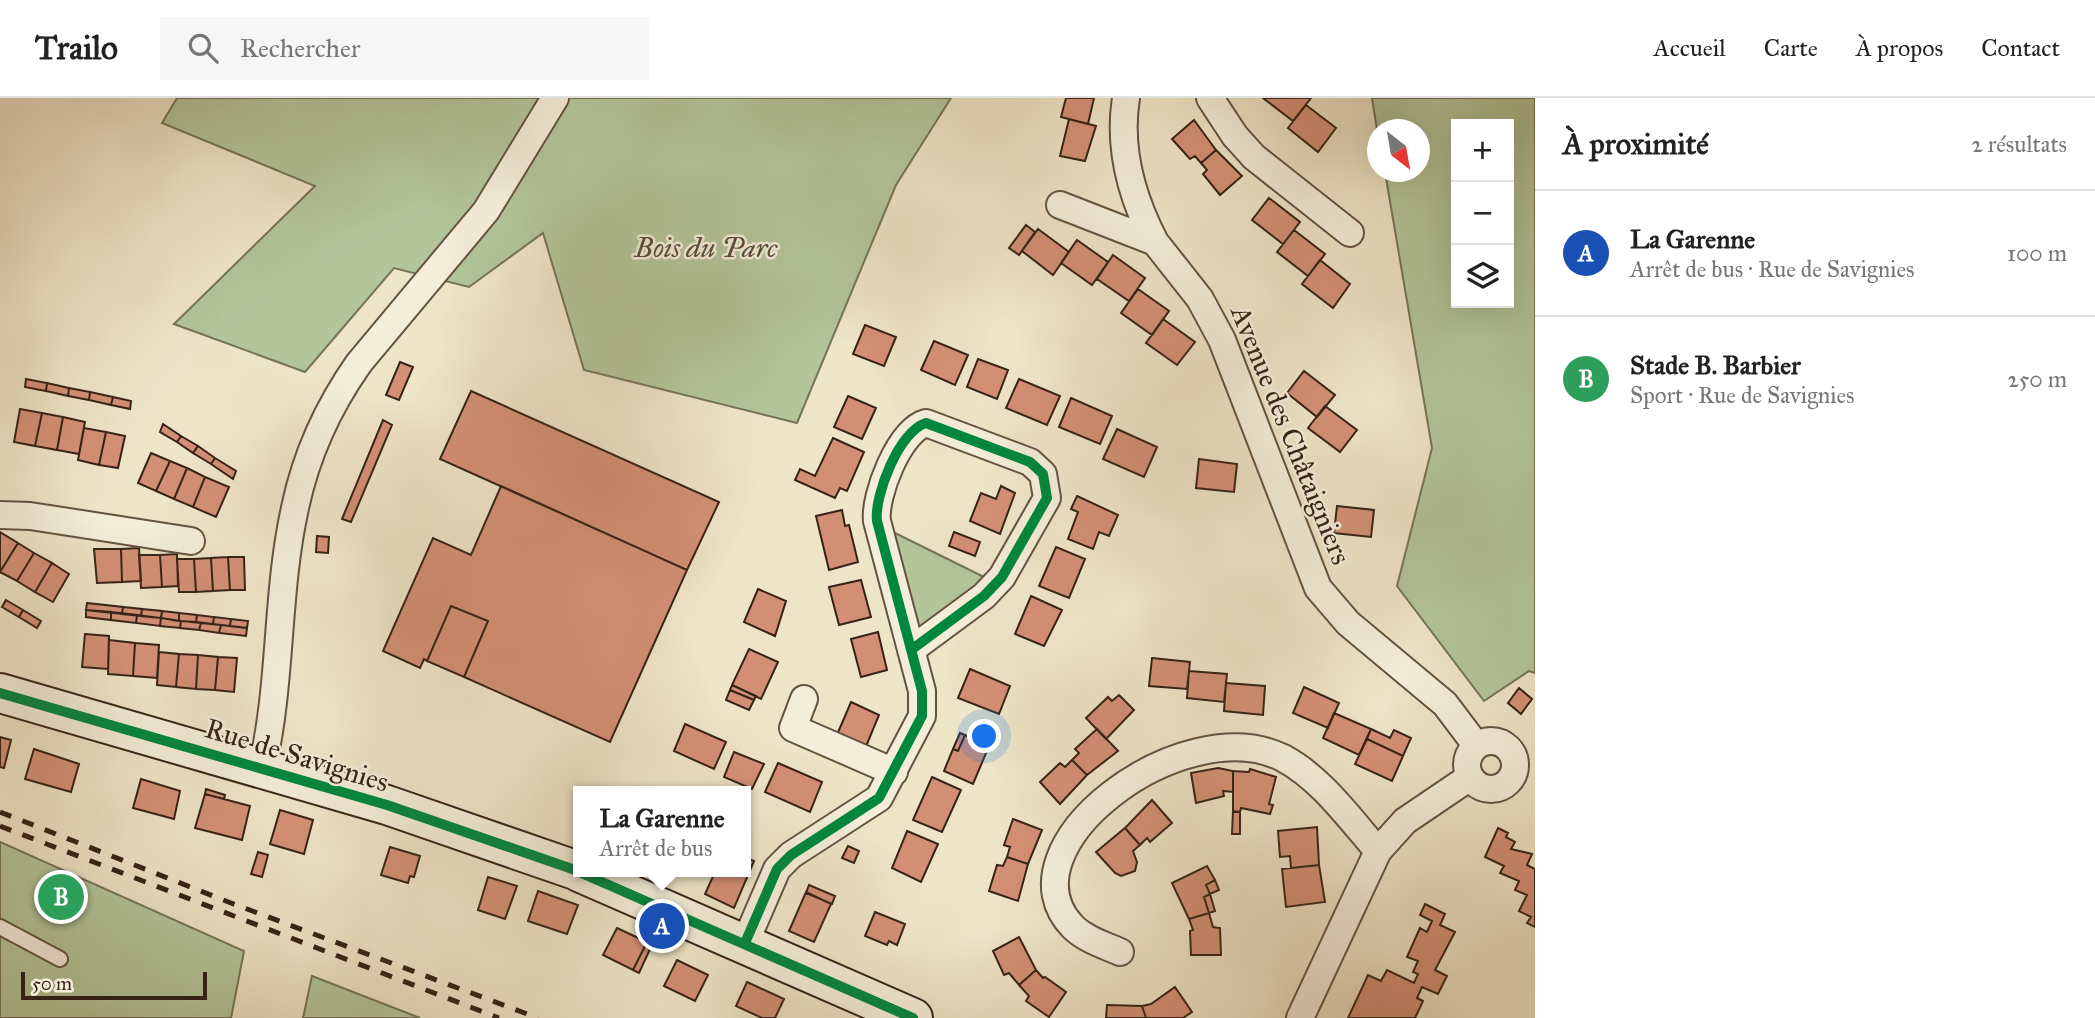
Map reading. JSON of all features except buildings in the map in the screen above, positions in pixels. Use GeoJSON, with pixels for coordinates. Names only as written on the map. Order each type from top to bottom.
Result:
{"type":"FeatureCollection","features":[{"type":"Feature","properties":{"kind":"street"},"geometry":{"type":"LineString","coordinates":[[262,768],[274,704],[294,511],[317,438],[341,389],[359,363],[486,211],[555,98]]}},
{"type":"Feature","properties":{"kind":"street"},"geometry":{"type":"LineString","coordinates":[[1126,98],[1123,122],[1126,162],[1135,195],[1154,242]]}},
{"type":"Feature","properties":{"kind":"street"},"geometry":{"type":"LineString","coordinates":[[1210,98],[1235,136],[1254,158],[1350,233]]}},
{"type":"Feature","properties":{"kind":"street","name":"Avenue des Châtaigniers"},"geometry":{"type":"LineString","coordinates":[[1060,205],[1154,242],[1200,299],[1215,324],[1318,588],[1348,623],[1445,704],[1476,746]]}},
{"type":"Feature","properties":{"kind":"street"},"geometry":{"type":"LineString","coordinates":[[745,943],[773,877],[784,862],[872,805],[894,772],[922,716],[922,691],[911,650],[876,506],[906,436],[926,423],[1030,462],[1043,474],[1048,490],[1043,509],[995,586],[911,650]]}},
{"type":"Feature","properties":{"kind":"street"},"geometry":{"type":"LineString","coordinates":[[0,515],[30,516],[191,541]]}},
{"type":"Feature","properties":{"kind":"street","name":"Rue de Savignies"},"geometry":{"type":"LineString","coordinates":[[0,693],[262,768],[480,836],[573,870]]}},
{"type":"Feature","properties":{"kind":"street"},"geometry":{"type":"LineString","coordinates":[[804,699],[793,728],[894,772]]}},
{"type":"Feature","properties":{"kind":"street"},"geometry":{"type":"LineString","coordinates":[[1490,740],[1505,745],[1514,755],[1524,779],[1496,789],[1482,787],[1470,778],[1468,758],[1476,746],[1490,740]]}},
{"type":"Feature","properties":{"kind":"street"},"geometry":{"type":"LineString","coordinates":[[1120,952],[1081,934],[1065,916],[1056,894],[1057,869],[1075,835],[1099,804],[1135,776],[1164,761],[1219,747],[1251,749],[1281,757],[1318,785],[1378,851]]}},
{"type":"Feature","properties":{"kind":"street"},"geometry":{"type":"LineString","coordinates":[[1300,1018],[1378,851],[1405,821],[1470,778]]}},
{"type":"Feature","properties":{"kind":"street","name":"Rue de Savignies"},"geometry":{"type":"LineString","coordinates":[[590,877],[913,1018]]}},
{"type":"Feature","properties":{"kind":"lane"},"geometry":{"type":"LineString","coordinates":[[0,927],[60,959]]}},
{"type":"Feature","properties":{"kind":"green space","name":"Bois du Parc"},"geometry":{"type":"Polygon","coordinates":[[[177,98],[951,98],[896,185],[797,423],[584,370],[543,233],[469,287],[394,268],[305,372],[174,324],[315,186],[162,123],[177,98]]]}},
{"type":"Feature","properties":{"kind":"green space"},"geometry":{"type":"Polygon","coordinates":[[[1372,98],[1535,98],[1535,673],[1529,671],[1484,701],[1397,586],[1432,448],[1387,182],[1430,182],[1430,119],[1375,119],[1372,98]]]}},
{"type":"Feature","properties":{"kind":"green space"},"geometry":{"type":"Polygon","coordinates":[[[891,531],[986,578],[918,629],[891,531]]]}},
{"type":"Feature","properties":{"kind":"green space"},"geometry":{"type":"Polygon","coordinates":[[[0,842],[244,951],[231,1018],[0,1018],[0,842]]]}},
{"type":"Feature","properties":{"kind":"green space"},"geometry":{"type":"Polygon","coordinates":[[[312,976],[420,1018],[303,1018],[312,976]]]}},
{"type":"Feature","properties":{"kind":"railway"},"geometry":{"type":"LineString","coordinates":[[0,812],[231,903],[538,1018]]}},
{"type":"Feature","properties":{"kind":"railway"},"geometry":{"type":"LineString","coordinates":[[0,826],[499,1018]]}},
{"type":"Feature","properties":{"kind":"cycle path"},"geometry":{"type":"LineString","coordinates":[[745,943],[777,869],[791,855],[879,798],[922,716],[922,691],[877,521],[877,510],[884,481],[898,451],[916,428],[926,423],[1030,462],[1043,474],[1047,498],[1002,577],[984,596],[911,650]]}},
{"type":"Feature","properties":{"kind":"cycle path"},"geometry":{"type":"LineString","coordinates":[[0,693],[387,805],[573,869]]}},
{"type":"Feature","properties":{"kind":"cycle path"},"geometry":{"type":"LineString","coordinates":[[590,877],[913,1018]]}},
{"type":"Feature","properties":{"kind":"place","name":"Stade B. Barbier"},"geometry":{"type":"Point","coordinates":[61,897]}},
{"type":"Feature","properties":{"kind":"place","name":"La Garenne"},"geometry":{"type":"Point","coordinates":[662,926]}}]}
